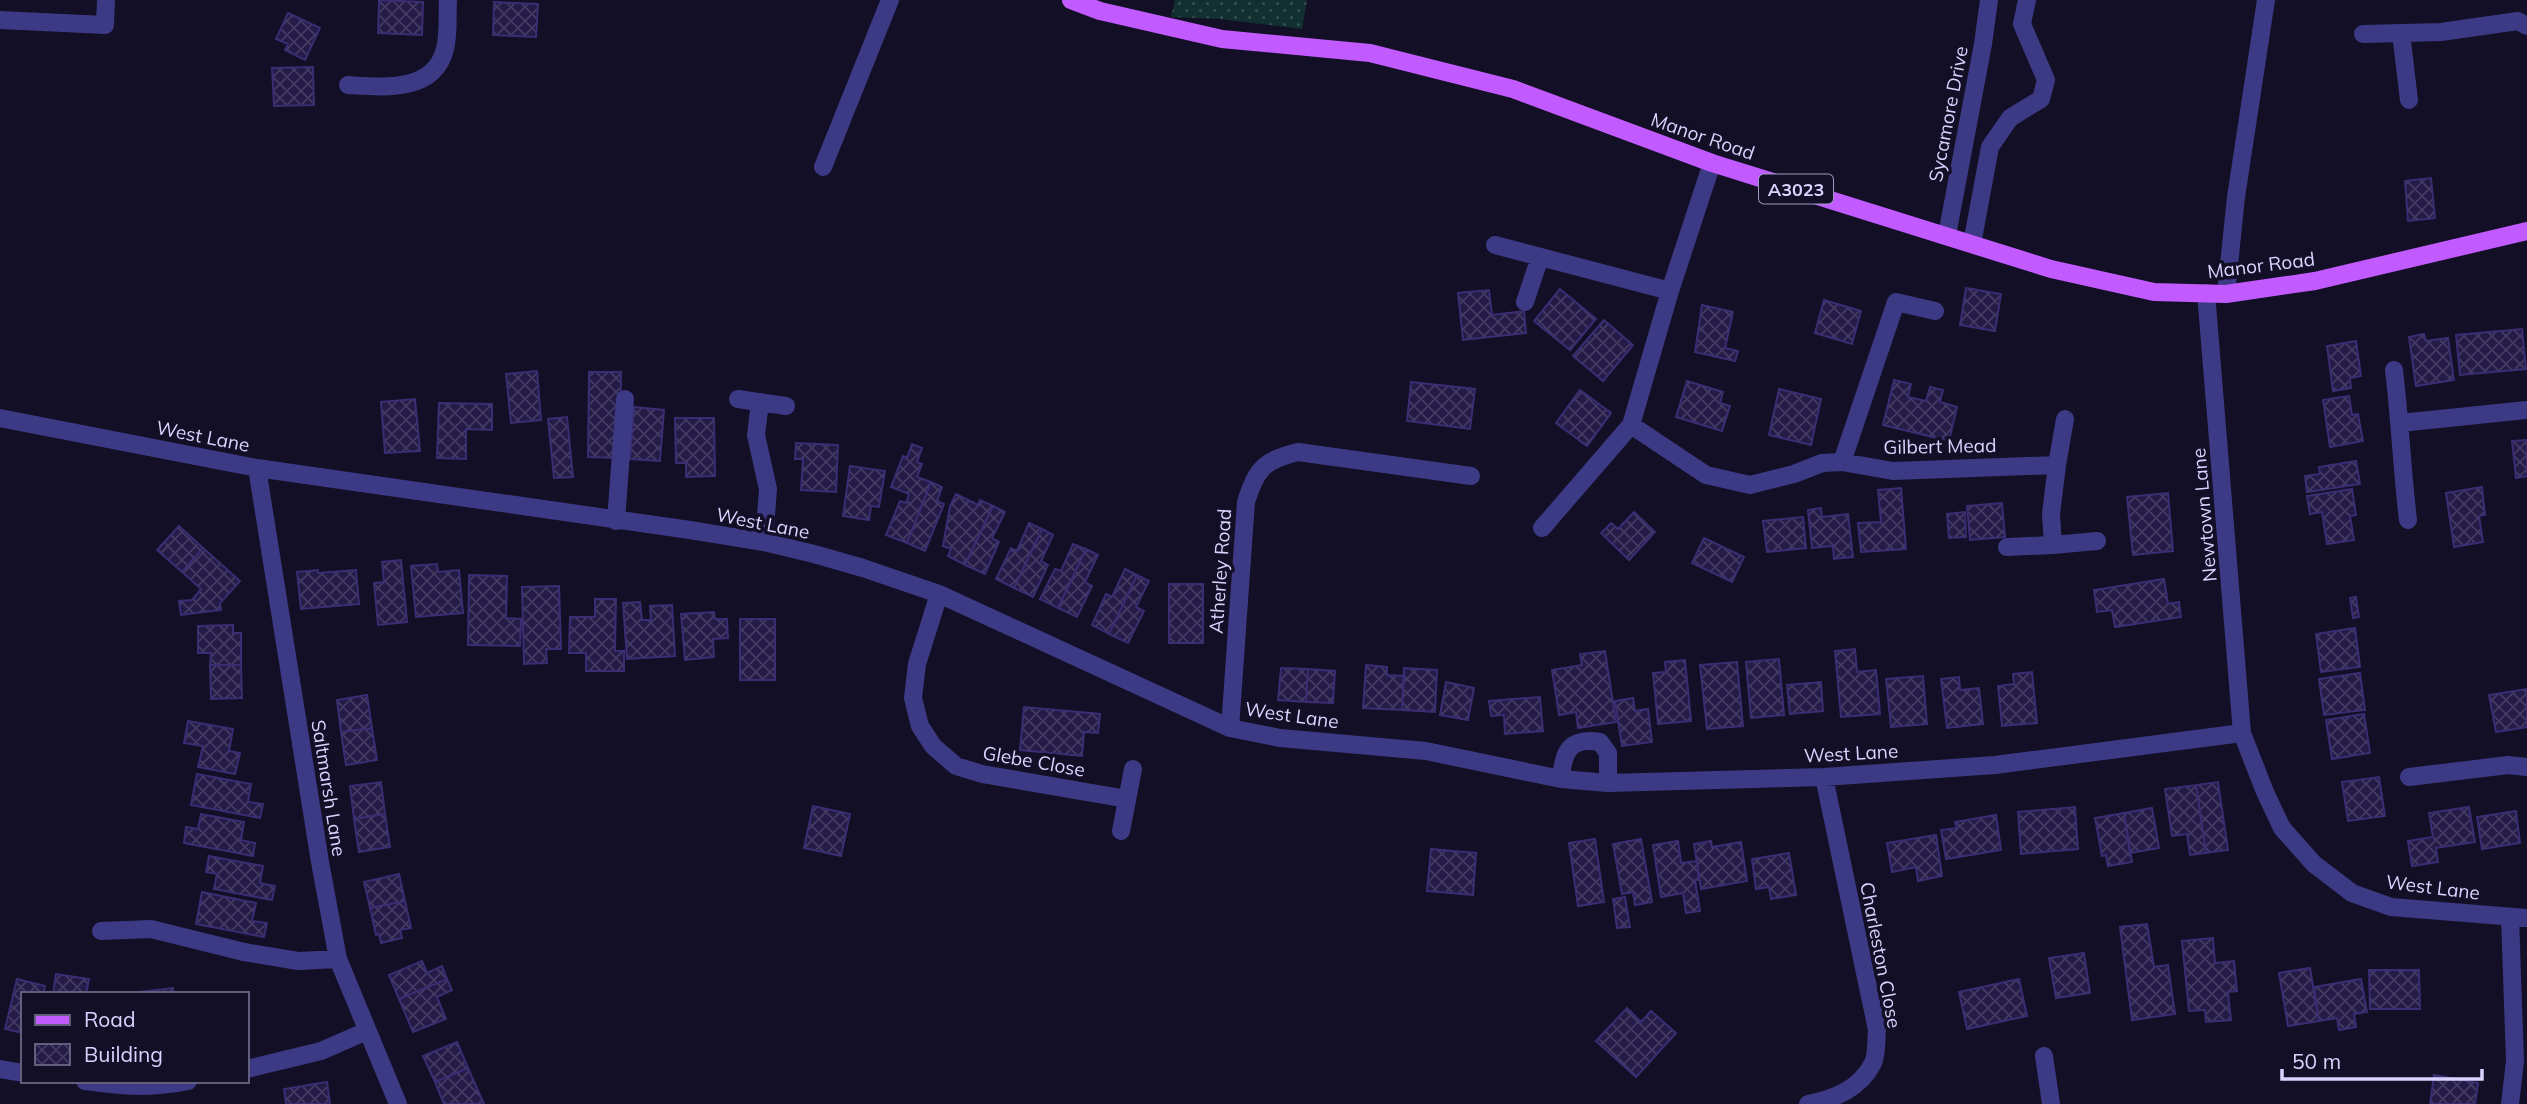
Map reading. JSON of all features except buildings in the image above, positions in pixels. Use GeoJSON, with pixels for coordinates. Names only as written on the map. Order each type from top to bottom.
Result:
{"type":"FeatureCollection","features":[{"type":"Feature","properties":{"kind":"main road","name":"Manor Road"},"geometry":{"type":"LineString","coordinates":[[1071,0],[1100,11],[1222,39],[1370,53],[1513,89],[1712,163],[2050,269],[2154,292],[2227,294],[2315,281],[2527,231]]}},
{"type":"Feature","properties":{"kind":"street"},"geometry":{"type":"LineString","coordinates":[[0,20],[105,25],[106,0]]}},
{"type":"Feature","properties":{"kind":"street"},"geometry":{"type":"LineString","coordinates":[[348,85],[392,88],[426,76],[443,55],[448,0]]}},
{"type":"Feature","properties":{"kind":"street"},"geometry":{"type":"LineString","coordinates":[[822,167],[890,0]]}},
{"type":"Feature","properties":{"kind":"street","name":"Sycamore Drive"},"geometry":{"type":"LineString","coordinates":[[1947,235],[1989,0]]}},
{"type":"Feature","properties":{"kind":"street"},"geometry":{"type":"LineString","coordinates":[[1972,244],[1990,147],[2010,118],[2041,99],[2046,80],[2022,24],[2027,0]]}},
{"type":"Feature","properties":{"kind":"street"},"geometry":{"type":"LineString","coordinates":[[2227,294],[2236,197],[2266,0]]}},
{"type":"Feature","properties":{"kind":"street"},"geometry":{"type":"LineString","coordinates":[[2363,34],[2441,32],[2518,21],[2527,26]]}},
{"type":"Feature","properties":{"kind":"street"},"geometry":{"type":"LineString","coordinates":[[2401,33],[2409,100]]}},
{"type":"Feature","properties":{"kind":"street"},"geometry":{"type":"LineString","coordinates":[[1542,528],[1631,425],[1670,291],[1712,163]]}},
{"type":"Feature","properties":{"kind":"street"},"geometry":{"type":"LineString","coordinates":[[1495,245],[1670,291]]}},
{"type":"Feature","properties":{"kind":"street"},"geometry":{"type":"LineString","coordinates":[[1525,302],[1540,257]]}},
{"type":"Feature","properties":{"kind":"street","name":"Newtown Lane"},"geometry":{"type":"LineString","coordinates":[[2206,293],[2242,733]]}},
{"type":"Feature","properties":{"kind":"street"},"geometry":{"type":"LineString","coordinates":[[1842,461],[1896,302],[1935,311]]}},
{"type":"Feature","properties":{"kind":"street"},"geometry":{"type":"LineString","coordinates":[[2394,370],[2408,520]]}},
{"type":"Feature","properties":{"kind":"street"},"geometry":{"type":"LineString","coordinates":[[616,521],[625,398]]}},
{"type":"Feature","properties":{"kind":"street"},"geometry":{"type":"LineString","coordinates":[[738,399],[786,406]]}},
{"type":"Feature","properties":{"kind":"street"},"geometry":{"type":"LineString","coordinates":[[760,402],[756,435],[768,489],[764,542]]}},
{"type":"Feature","properties":{"kind":"street"},"geometry":{"type":"LineString","coordinates":[[2400,423],[2527,410]]}},
{"type":"Feature","properties":{"kind":"street","name":"West Lane"},"geometry":{"type":"LineString","coordinates":[[0,418],[257,468],[764,542],[863,568],[939,594],[1230,728],[1280,738],[1426,751],[1560,779],[1608,783],[1824,777],[1995,765],[2242,733],[2282,828],[2314,864],[2352,893],[2391,907],[2518,917]]}},
{"type":"Feature","properties":{"kind":"street"},"geometry":{"type":"LineString","coordinates":[[2053,545],[2051,514],[2064,419]]}},
{"type":"Feature","properties":{"kind":"street","name":"Gilbert Mead"},"geometry":{"type":"LineString","coordinates":[[1631,425],[1706,475],[1751,485],[1794,474],[1822,463],[1842,461],[1893,471],[2057,465]]}},
{"type":"Feature","properties":{"kind":"street","name":"Atherley Road"},"geometry":{"type":"LineString","coordinates":[[1230,728],[1245,502],[1254,477],[1275,457],[1298,452],[1471,477]]}},
{"type":"Feature","properties":{"kind":"street","name":"Saltmarsh Lane"},"geometry":{"type":"LineString","coordinates":[[257,468],[338,959],[398,1104]]}},
{"type":"Feature","properties":{"kind":"street"},"geometry":{"type":"LineString","coordinates":[[2007,547],[2097,541]]}},
{"type":"Feature","properties":{"kind":"street","name":"Glebe Close"},"geometry":{"type":"LineString","coordinates":[[939,594],[917,664],[913,698],[920,726],[933,746],[956,766],[982,774],[1128,799]]}},
{"type":"Feature","properties":{"kind":"street"},"geometry":{"type":"LineString","coordinates":[[1560,779],[1562,757],[1572,746],[1591,740],[1600,741],[1608,753],[1608,783]]}},
{"type":"Feature","properties":{"kind":"street"},"geometry":{"type":"LineString","coordinates":[[2409,777],[2508,765],[2527,767]]}},
{"type":"Feature","properties":{"kind":"street"},"geometry":{"type":"LineString","coordinates":[[1121,831],[1133,769]]}},
{"type":"Feature","properties":{"kind":"street","name":"Charleston Close"},"geometry":{"type":"LineString","coordinates":[[1808,1104],[1830,1099],[1856,1085],[1874,1062],[1877,1030],[1824,777]]}},
{"type":"Feature","properties":{"kind":"street"},"geometry":{"type":"LineString","coordinates":[[2510,1104],[2515,1061],[2518,917]]}},
{"type":"Feature","properties":{"kind":"street"},"geometry":{"type":"LineString","coordinates":[[102,931],[151,929],[244,952],[298,961],[338,959]]}},
{"type":"Feature","properties":{"kind":"street"},"geometry":{"type":"LineString","coordinates":[[248,1069],[321,1051],[367,1031]]}},
{"type":"Feature","properties":{"kind":"street"},"geometry":{"type":"LineString","coordinates":[[2044,1056],[2051,1104]]}},
{"type":"Feature","properties":{"kind":"street"},"geometry":{"type":"LineString","coordinates":[[0,1069],[21,1073]]}},
{"type":"Feature","properties":{"kind":"street"},"geometry":{"type":"LineString","coordinates":[[98,1083],[131,1088],[161,1087],[179,1083]]}},
{"type":"Feature","properties":{"kind":"green space"},"geometry":{"type":"Polygon","coordinates":[[[1175,0],[1307,0],[1302,29],[1220,19],[1171,17],[1175,0]]]}}]}
